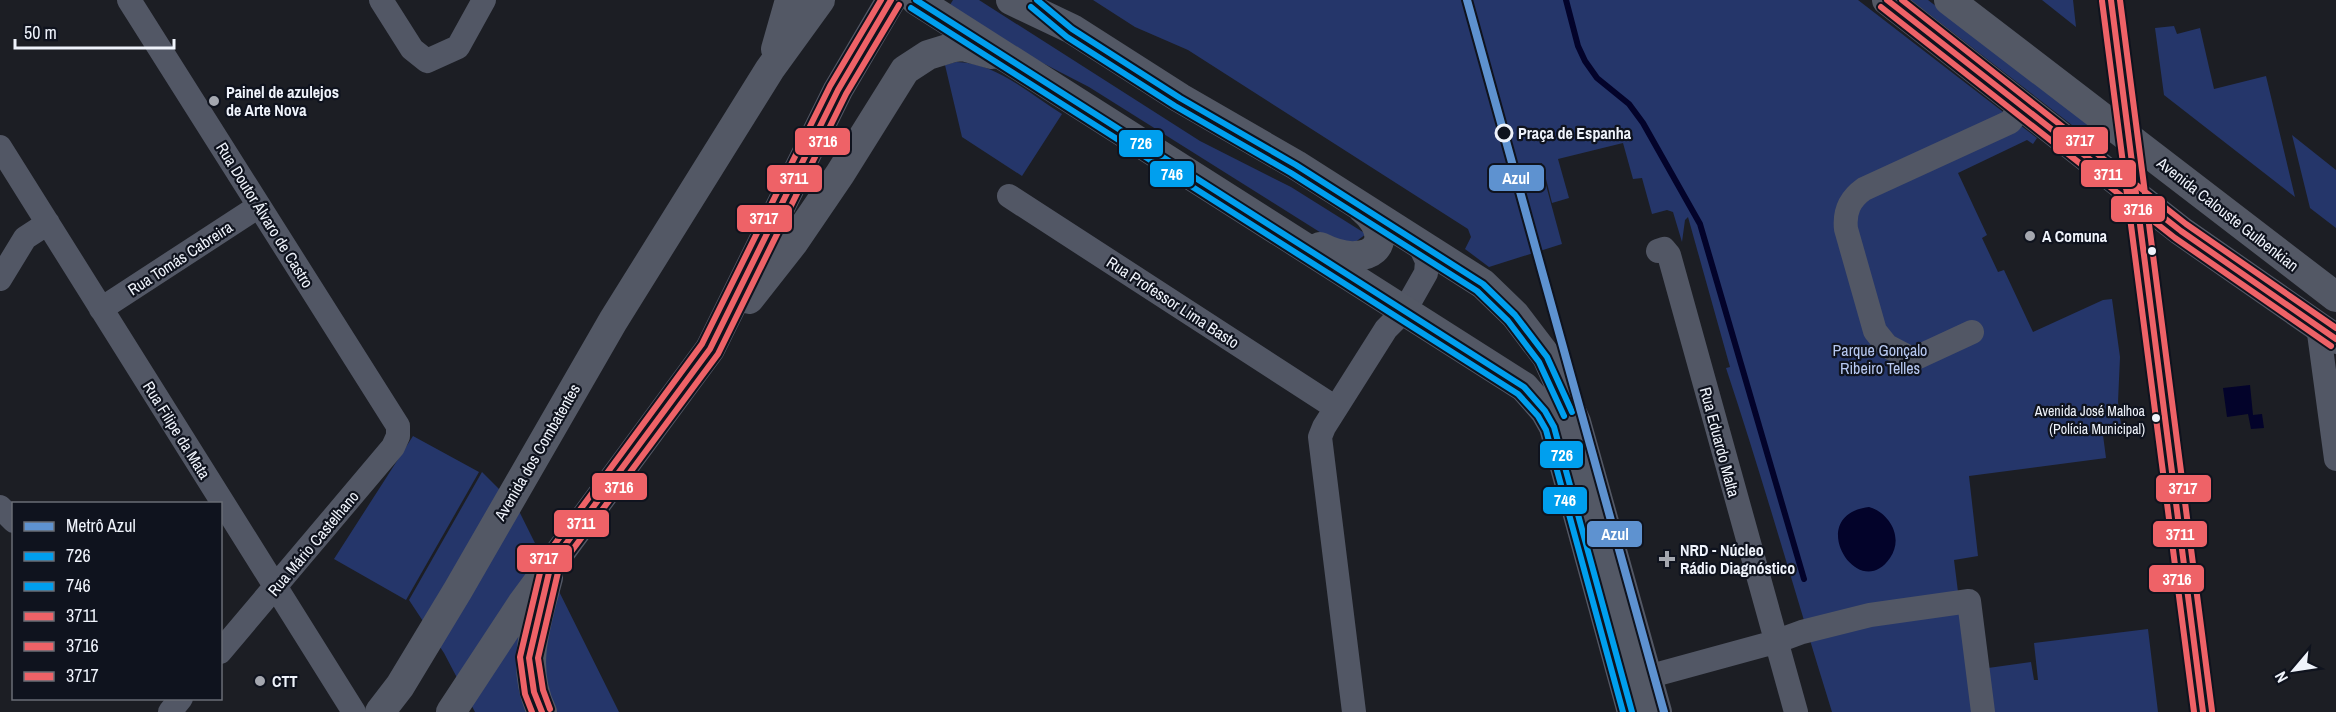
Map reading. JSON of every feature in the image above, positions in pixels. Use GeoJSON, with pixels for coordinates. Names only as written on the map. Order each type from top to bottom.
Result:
{"type":"FeatureCollection","features":[{"type":"Feature","properties":{"kind":"main road"},"geometry":{"type":"LineString","coordinates":[[770,69],[790,0]]}},
{"type":"Feature","properties":{"kind":"main road"},"geometry":{"type":"LineString","coordinates":[[770,69],[820,0]]}},
{"type":"Feature","properties":{"kind":"main road"},"geometry":{"type":"LineString","coordinates":[[710,349],[838,90],[891,0]]}},
{"type":"Feature","properties":{"kind":"main road"},"geometry":{"type":"LineString","coordinates":[[916,0],[1524,387],[1545,411],[1554,428],[1632,712]]}},
{"type":"Feature","properties":{"kind":"main road"},"geometry":{"type":"LineString","coordinates":[[1011,0],[1072,29]]}},
{"type":"Feature","properties":{"kind":"main road"},"geometry":{"type":"LineString","coordinates":[[1037,0],[1072,29],[1180,98],[1356,203],[1483,284],[1515,315],[1546,357],[1576,422],[1657,712]]}},
{"type":"Feature","properties":{"kind":"main road"},"geometry":{"type":"LineString","coordinates":[[1887,0],[2198,243],[2327,332]]}},
{"type":"Feature","properties":{"kind":"main road","name":"Avenida Calouste Gulbenkian"},"geometry":{"type":"LineString","coordinates":[[1949,0],[2336,297]]}},
{"type":"Feature","properties":{"kind":"main road"},"geometry":{"type":"LineString","coordinates":[[451,712],[551,564],[710,349],[793,243],[840,174],[905,70],[932,53],[963,46],[1015,62]]}},
{"type":"Feature","properties":{"kind":"main road","name":"Avenida dos Combatentes"},"geometry":{"type":"LineString","coordinates":[[381,712],[400,686],[458,590],[613,321],[770,69]]}},
{"type":"Feature","properties":{"kind":"main road"},"geometry":{"type":"LineString","coordinates":[[1265,222],[1325,249],[1355,256],[1365,254],[1380,242],[1380,233],[1377,223],[1356,203]]}},
{"type":"Feature","properties":{"kind":"main road"},"geometry":{"type":"LineString","coordinates":[[542,712],[534,692],[529,658],[551,564]]}},
{"type":"Feature","properties":{"kind":"street","name":"Rua Doutor Álvaro de Castro"},"geometry":{"type":"LineString","coordinates":[[129,0],[392,413],[398,431]]}},
{"type":"Feature","properties":{"kind":"street"},"geometry":{"type":"LineString","coordinates":[[381,0],[412,50],[427,61],[458,47],[484,0]]}},
{"type":"Feature","properties":{"kind":"street"},"geometry":{"type":"LineString","coordinates":[[2111,0],[2203,712]]}},
{"type":"Feature","properties":{"kind":"street"},"geometry":{"type":"LineString","coordinates":[[1972,332],[1918,357],[1908,357],[1887,346],[1875,331],[1846,229],[1846,214],[1852,200],[1864,189],[2010,122],[2022,106]]}},
{"type":"Feature","properties":{"kind":"street","name":"Rua Filipe da Mata"},"geometry":{"type":"LineString","coordinates":[[0,147],[354,712]]}},
{"type":"Feature","properties":{"kind":"street","name":"Rua Professor Lima Basto"},"geometry":{"type":"LineString","coordinates":[[1009,196],[1336,408]]}},
{"type":"Feature","properties":{"kind":"street","name":"Rua Tomás Cabreira"},"geometry":{"type":"LineString","coordinates":[[101,309],[259,206]]}},
{"type":"Feature","properties":{"kind":"street"},"geometry":{"type":"LineString","coordinates":[[0,279],[25,238],[48,224]]}},
{"type":"Feature","properties":{"kind":"street"},"geometry":{"type":"LineString","coordinates":[[1354,712],[1320,443],[1321,432],[1386,329],[1404,310],[1426,273],[1427,261],[1409,237]]}},
{"type":"Feature","properties":{"kind":"street","name":"Rua Eduardo Malta"},"geometry":{"type":"LineString","coordinates":[[1658,251],[1664,249],[1669,255],[1796,712]]}},
{"type":"Feature","properties":{"kind":"street"},"geometry":{"type":"LineString","coordinates":[[2327,332],[2336,459]]}},
{"type":"Feature","properties":{"kind":"street","name":"Rua Mário Castelhano"},"geometry":{"type":"LineString","coordinates":[[222,650],[393,447],[398,431]]}},
{"type":"Feature","properties":{"kind":"street"},"geometry":{"type":"LineString","coordinates":[[0,507],[12,519]]}},
{"type":"Feature","properties":{"kind":"street"},"geometry":{"type":"LineString","coordinates":[[1647,677],[1775,642],[1802,632],[1870,615],[1969,601],[1983,712]]}},
{"type":"Feature","properties":{"kind":"street"},"geometry":{"type":"LineString","coordinates":[[170,712],[180,700]]}},
{"type":"Feature","properties":{"kind":"green space"},"geometry":{"type":"Polygon","coordinates":[[[953,0],[979,0],[1200,141],[1291,187],[1366,234],[1354,243],[1334,241],[1089,87],[998,40],[948,8],[953,0]]]}},
{"type":"Feature","properties":{"kind":"green space","name":"Parque Gonçalo Ribeiro Telles"},"geometry":{"type":"Polygon","coordinates":[[[1093,0],[1858,0],[2037,138],[2033,144],[2027,140],[1958,173],[1987,235],[1982,238],[1998,272],[2004,270],[2033,332],[2103,300],[2112,299],[2120,357],[2118,402],[2122,432],[2103,435],[2106,458],[1969,476],[1978,556],[1954,560],[1973,712],[1832,712],[1726,368],[1730,367],[1688,217],[1685,220],[1682,242],[1673,212],[1667,210],[1652,214],[1642,178],[1633,179],[1623,143],[1558,159],[1569,198],[1552,203],[1542,163],[1540,163],[1562,244],[1489,267],[1465,249],[1471,237],[1468,229],[1188,50],[1135,27],[1093,0]]]}},
{"type":"Feature","properties":{"kind":"green space"},"geometry":{"type":"Polygon","coordinates":[[[1911,0],[1928,0],[2101,134],[2095,143],[1911,0]]]}},
{"type":"Feature","properties":{"kind":"green space"},"geometry":{"type":"Polygon","coordinates":[[[2042,0],[2073,0],[2076,27],[2042,0]]]}},
{"type":"Feature","properties":{"kind":"green space"},"geometry":{"type":"Polygon","coordinates":[[[2174,26],[2177,34],[2200,28],[2214,89],[2266,76],[2295,197],[2164,95],[2155,28],[2174,26]]]}},
{"type":"Feature","properties":{"kind":"green space"},"geometry":{"type":"Polygon","coordinates":[[[956,62],[970,63],[998,73],[1062,114],[1022,176],[962,137],[945,65],[956,62]]]}},
{"type":"Feature","properties":{"kind":"green space"},"geometry":{"type":"Polygon","coordinates":[[[2292,135],[2336,170],[2336,228],[2310,208],[2292,135]]]}},
{"type":"Feature","properties":{"kind":"green space"},"geometry":{"type":"Polygon","coordinates":[[[413,436],[479,472],[406,600],[334,559],[413,436]]]}},
{"type":"Feature","properties":{"kind":"green space"},"geometry":{"type":"Polygon","coordinates":[[[482,472],[517,507],[619,712],[475,712],[444,653],[409,600],[482,472]]]}},
{"type":"Feature","properties":{"kind":"green space"},"geometry":{"type":"Polygon","coordinates":[[[2148,629],[2158,712],[1993,712],[1988,668],[2031,662],[2034,680],[2038,680],[2034,643],[2148,629]]]}},
{"type":"Feature","properties":{"kind":"shaded area"},"geometry":{"type":"Polygon","coordinates":[[[2250,385],[2253,415],[2262,414],[2264,428],[2251,429],[2248,414],[2227,417],[2223,388],[2250,385]]]}},
{"type":"Feature","properties":{"kind":"shaded area"},"geometry":{"type":"Polygon","coordinates":[[[1869,507],[1877,510],[1889,520],[1896,542],[1890,558],[1877,570],[1864,571],[1852,565],[1843,553],[1838,539],[1840,525],[1850,513],[1869,507]]]}},
{"type":"Feature","properties":{"kind":"waterway"},"geometry":{"type":"LineString","coordinates":[[1566,0],[1578,46],[1585,61],[1597,78],[1629,104],[1643,123],[1700,224],[1804,579]]}},
{"type":"Feature","properties":{"kind":"metro line","name":"Azul"},"geometry":{"type":"LineString","coordinates":[[1467,0],[1664,712]]}},
{"type":"Feature","properties":{"kind":"transit line","name":"3717"},"geometry":{"type":"LineString","coordinates":[[532,712],[525,694],[520,657],[543,560],[702,344],[830,86],[881,0]]}},
{"type":"Feature","properties":{"kind":"transit line","name":"3711"},"geometry":{"type":"LineString","coordinates":[[542,712],[534,692],[529,658],[551,564],[710,349],[838,90],[891,0]]}},
{"type":"Feature","properties":{"kind":"transit line","name":"726"},"geometry":{"type":"LineString","coordinates":[[916,0],[1524,387],[1545,411],[1554,427],[1632,712]]}},
{"type":"Feature","properties":{"kind":"transit line","name":"726"},"geometry":{"type":"LineString","coordinates":[[1037,0],[1072,29],[1180,98],[1296,165],[1483,284],[1515,315],[1547,357],[1572,412]]}},
{"type":"Feature","properties":{"kind":"transit line","name":"3711"},"geometry":{"type":"LineString","coordinates":[[1887,0],[2181,231],[2336,339]]}},
{"type":"Feature","properties":{"kind":"transit line","name":"3717"},"geometry":{"type":"LineString","coordinates":[[1902,0],[2186,224],[2336,328]]}},
{"type":"Feature","properties":{"kind":"transit line","name":"3711"},"geometry":{"type":"LineString","coordinates":[[2111,0],[2203,712]]}},
{"type":"Feature","properties":{"kind":"transit line","name":"3717"},"geometry":{"type":"LineString","coordinates":[[2120,0],[2212,711]]}},
{"type":"Feature","properties":{"kind":"transit line","name":"3716"},"geometry":{"type":"LineString","coordinates":[[2102,1],[2194,712]]}},
{"type":"Feature","properties":{"kind":"transit line","name":"3716"},"geometry":{"type":"LineString","coordinates":[[550,709],[543,690],[538,658],[559,568],[718,354],[846,94],[899,5]]}},
{"type":"Feature","properties":{"kind":"transit line","name":"746"},"geometry":{"type":"LineString","coordinates":[[1031,7],[1067,37],[1175,106],[1291,173],[1477,291],[1508,321],[1539,362],[1564,416]]}},
{"type":"Feature","properties":{"kind":"transit line","name":"3716"},"geometry":{"type":"LineString","coordinates":[[1881,7],[2175,238],[2331,346]]}},
{"type":"Feature","properties":{"kind":"transit line","name":"746"},"geometry":{"type":"LineString","coordinates":[[911,8],[1518,394],[1538,416],[1546,430],[1623,712]]}},
{"type":"Feature","properties":{"kind":"place","name":"Painel de azulejos de Arte Nova"},"geometry":{"type":"Point","coordinates":[214,101]}},
{"type":"Feature","properties":{"kind":"place","name":"Praça de Espanha"},"geometry":{"type":"Point","coordinates":[1504,133]}},
{"type":"Feature","properties":{"kind":"place","name":"A Comuna"},"geometry":{"type":"Point","coordinates":[2030,236]}},
{"type":"Feature","properties":{"kind":"place","name":"Avenida José Malhoa (Polícia Municipal)"},"geometry":{"type":"Point","coordinates":[2156,418]}},
{"type":"Feature","properties":{"kind":"place","name":"NRD - Núcleo Rádio Diagnóstico"},"geometry":{"type":"Point","coordinates":[1667,559]}},
{"type":"Feature","properties":{"kind":"place","name":"CTT"},"geometry":{"type":"Point","coordinates":[260,681]}}]}
